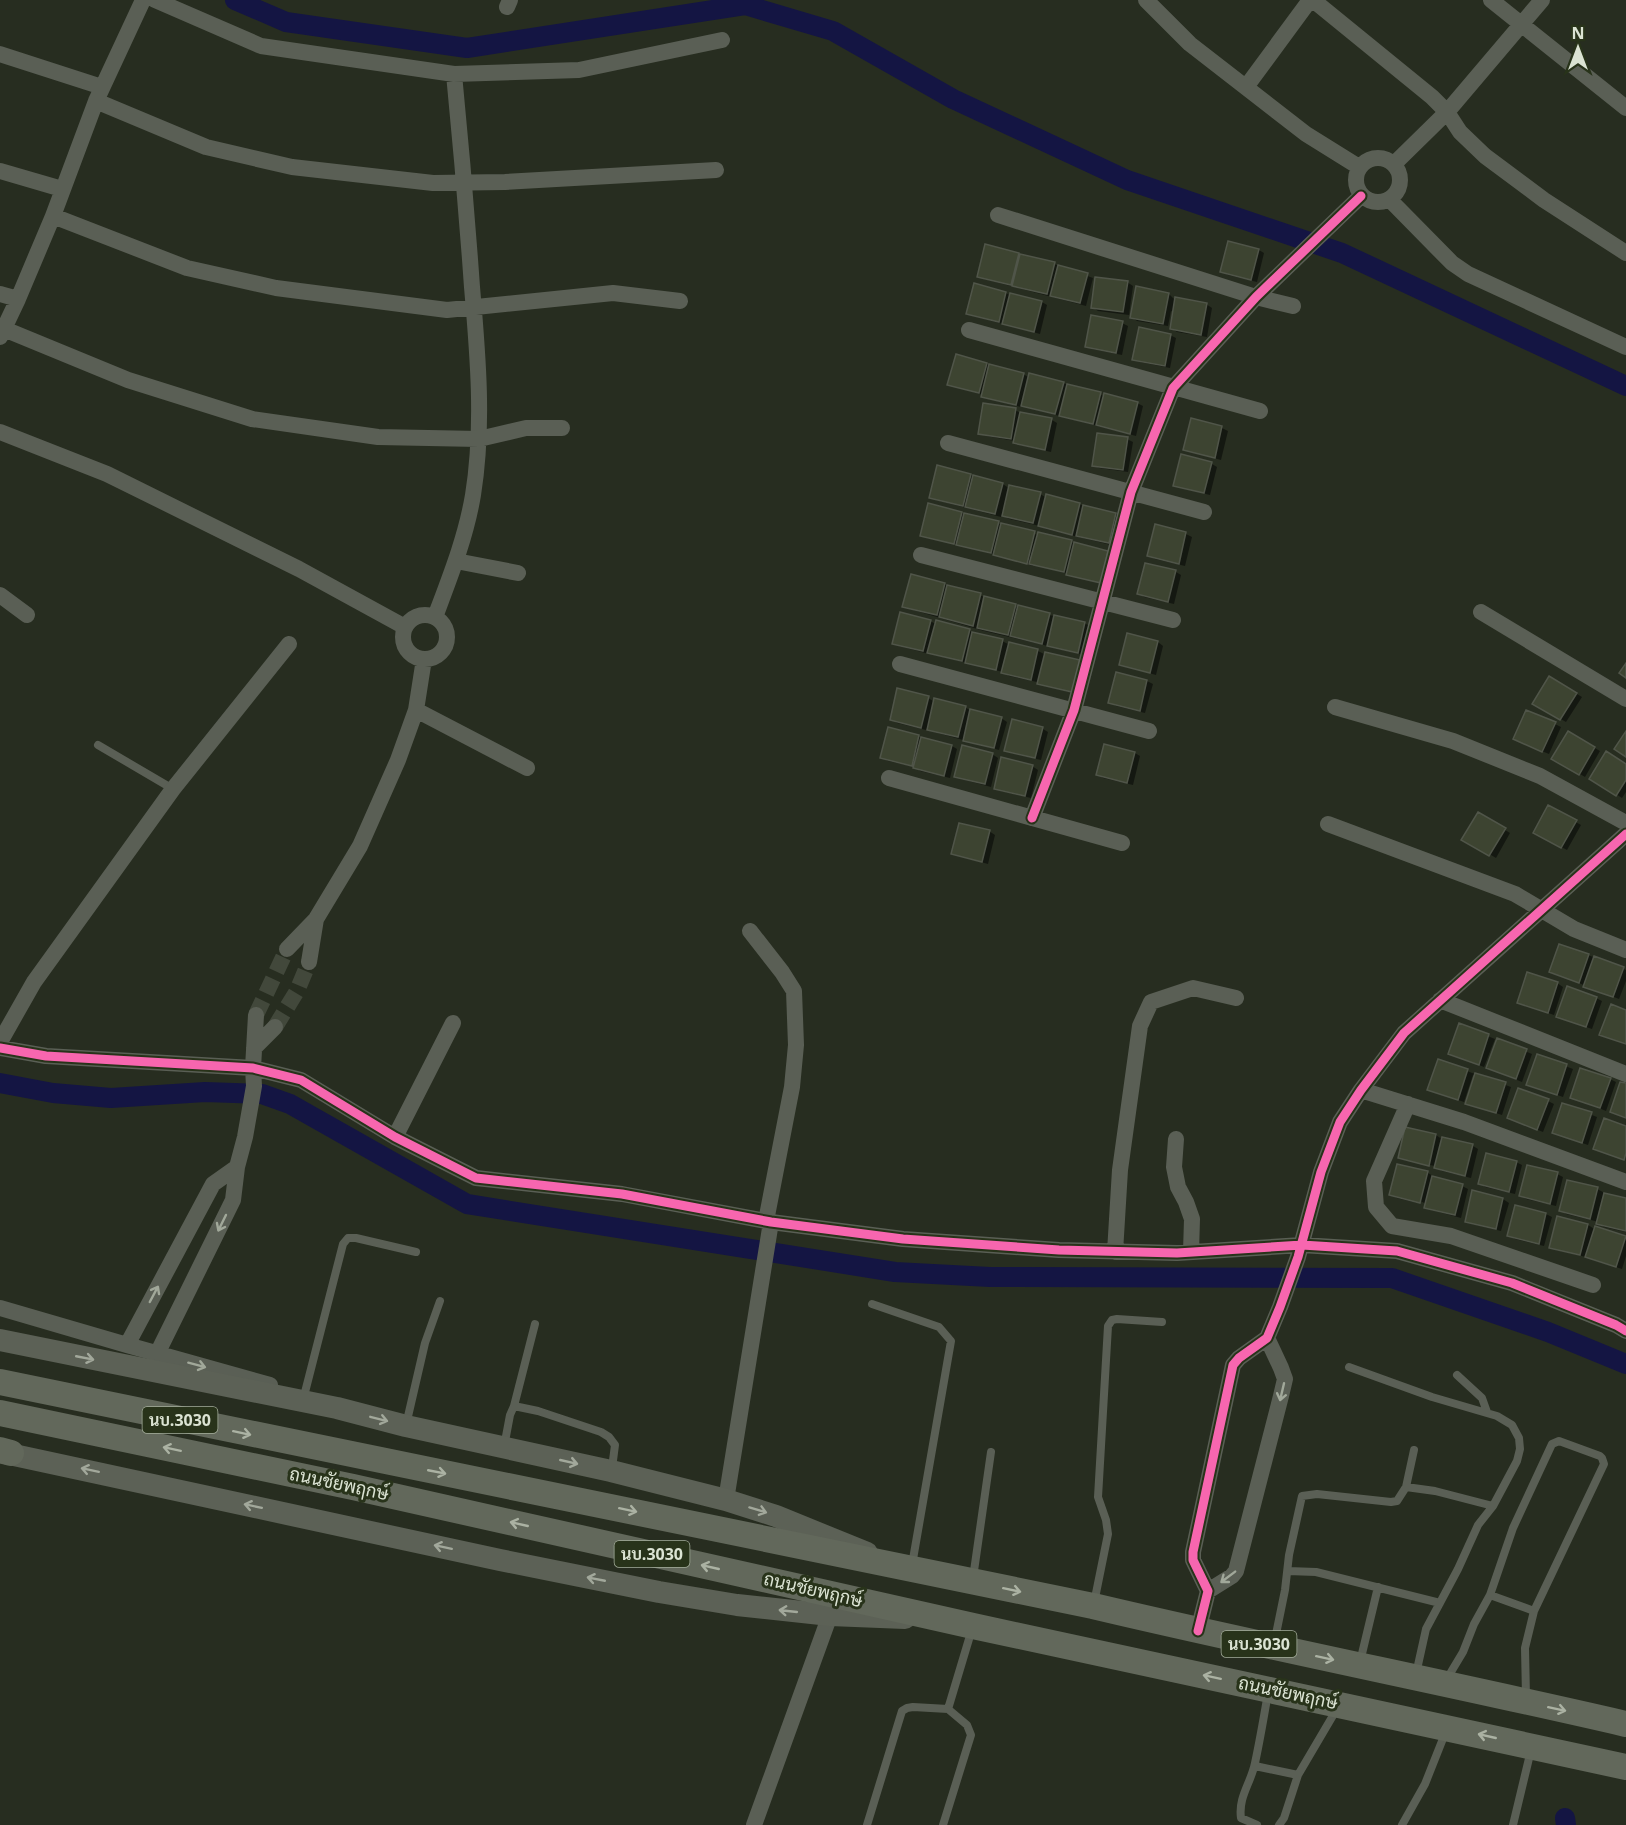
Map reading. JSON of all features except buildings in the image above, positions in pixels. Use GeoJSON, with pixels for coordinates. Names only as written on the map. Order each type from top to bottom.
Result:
{"type":"FeatureCollection","features":[{"type":"Feature","properties":{"kind":"main road"},"geometry":{"type":"LineString","coordinates":[[0,1342],[304,1397],[406,1426],[611,1471],[726,1500],[776,1516],[902,1567]]}},
{"type":"Feature","properties":{"kind":"main road","name":"ถนนชัยพฤกษ์"},"geometry":{"type":"LineString","coordinates":[[0,1382],[1093,1606],[1626,1724]]}},
{"type":"Feature","properties":{"kind":"main road","name":"ถนนชัยพฤกษ์"},"geometry":{"type":"LineString","coordinates":[[0,1413],[353,1487],[962,1623],[1626,1767]]}},
{"type":"Feature","properties":{"kind":"main road"},"geometry":{"type":"LineString","coordinates":[[4,1452],[500,1560],[659,1592],[737,1605],[830,1615],[962,1623]]}},
{"type":"Feature","properties":{"kind":"street"},"geometry":{"type":"LineString","coordinates":[[143,0],[99,94],[53,216],[2,333],[128,380],[252,419],[378,437],[479,439],[526,428],[562,428]]}},
{"type":"Feature","properties":{"kind":"street"},"geometry":{"type":"LineString","coordinates":[[155,0],[261,46],[454,74],[579,70],[722,40]]}},
{"type":"Feature","properties":{"kind":"street"},"geometry":{"type":"LineString","coordinates":[[1146,0],[1190,44],[1306,134],[1359,167]]}},
{"type":"Feature","properties":{"kind":"street"},"geometry":{"type":"LineString","coordinates":[[1246,87],[1312,0],[1432,97],[1448,112],[1460,132],[1485,156],[1544,201],[1626,253]]}},
{"type":"Feature","properties":{"kind":"street"},"geometry":{"type":"LineString","coordinates":[[1491,0],[1626,108]]}},
{"type":"Feature","properties":{"kind":"street"},"geometry":{"type":"LineString","coordinates":[[1394,164],[1448,112],[1542,0]]}},
{"type":"Feature","properties":{"kind":"street"},"geometry":{"type":"LineString","coordinates":[[0,54],[99,94],[206,147],[292,167],[433,183],[464,184],[716,170]]}},
{"type":"Feature","properties":{"kind":"street"},"geometry":{"type":"LineString","coordinates":[[435,617],[456,561],[473,496],[479,439],[474,308],[454,74]]}},
{"type":"Feature","properties":{"kind":"street"},"geometry":{"type":"LineString","coordinates":[[1372,158],[1387,160],[1398,169],[1401,183],[1399,189],[1390,200],[1375,203],[1367,201],[1361,196],[1355,182],[1359,167],[1372,158]]}},
{"type":"Feature","properties":{"kind":"street"},"geometry":{"type":"LineString","coordinates":[[0,171],[62,189]]}},
{"type":"Feature","properties":{"kind":"street"},"geometry":{"type":"LineString","coordinates":[[1032,818],[1074,710],[1131,492],[1173,388],[1256,297],[1361,196]]}},
{"type":"Feature","properties":{"kind":"street"},"geometry":{"type":"LineString","coordinates":[[1390,200],[1452,263],[1468,274],[1626,347]]}},
{"type":"Feature","properties":{"kind":"street"},"geometry":{"type":"LineString","coordinates":[[998,215],[1256,297],[1293,306]]}},
{"type":"Feature","properties":{"kind":"street"},"geometry":{"type":"LineString","coordinates":[[53,216],[187,268],[276,288],[447,310],[613,293],[680,301]]}},
{"type":"Feature","properties":{"kind":"street"},"geometry":{"type":"LineString","coordinates":[[0,294],[18,299]]}},
{"type":"Feature","properties":{"kind":"street"},"geometry":{"type":"LineString","coordinates":[[969,330],[1260,411]]}},
{"type":"Feature","properties":{"kind":"street"},"geometry":{"type":"LineString","coordinates":[[0,432],[107,474],[299,569],[405,627]]}},
{"type":"Feature","properties":{"kind":"street"},"geometry":{"type":"LineString","coordinates":[[948,443],[1204,512]]}},
{"type":"Feature","properties":{"kind":"street"},"geometry":{"type":"LineString","coordinates":[[921,555],[1173,621]]}},
{"type":"Feature","properties":{"kind":"street"},"geometry":{"type":"LineString","coordinates":[[456,561],[518,573]]}},
{"type":"Feature","properties":{"kind":"street"},"geometry":{"type":"LineString","coordinates":[[0,595],[27,615]]}},
{"type":"Feature","properties":{"kind":"street"},"geometry":{"type":"LineString","coordinates":[[1481,612],[1626,699]]}},
{"type":"Feature","properties":{"kind":"street"},"geometry":{"type":"LineString","coordinates":[[421,615],[435,617],[446,627],[448,635],[444,649],[438,655],[424,659],[417,657],[406,648],[403,634],[405,627],[415,617],[421,615]]}},
{"type":"Feature","properties":{"kind":"street"},"geometry":{"type":"LineString","coordinates":[[0,1041],[34,982],[173,789],[289,644]]}},
{"type":"Feature","properties":{"kind":"street"},"geometry":{"type":"LineString","coordinates":[[287,949],[316,919],[360,846],[398,760],[416,710],[424,659]]}},
{"type":"Feature","properties":{"kind":"street"},"geometry":{"type":"LineString","coordinates":[[900,664],[1149,731]]}},
{"type":"Feature","properties":{"kind":"street"},"geometry":{"type":"LineString","coordinates":[[1335,707],[1464,745],[1540,776],[1626,823]]}},
{"type":"Feature","properties":{"kind":"street"},"geometry":{"type":"LineString","coordinates":[[416,710],[527,768]]}},
{"type":"Feature","properties":{"kind":"street"},"geometry":{"type":"LineString","coordinates":[[889,778],[1122,843]]}},
{"type":"Feature","properties":{"kind":"street"},"geometry":{"type":"LineString","coordinates":[[1328,824],[1515,894],[1574,929],[1626,950]]}},
{"type":"Feature","properties":{"kind":"street"},"geometry":{"type":"LineString","coordinates":[[1198,1631],[1208,1591],[1193,1560],[1192,1552],[1233,1365],[1267,1338],[1300,1251],[1321,1172],[1340,1122],[1404,1033],[1626,834]]}},
{"type":"Feature","properties":{"kind":"street"},"geometry":{"type":"LineString","coordinates":[[309,962],[316,919]]}},
{"type":"Feature","properties":{"kind":"street"},"geometry":{"type":"LineString","coordinates":[[726,1500],[792,1087],[796,1045],[795,991],[750,931]]}},
{"type":"Feature","properties":{"kind":"street"},"geometry":{"type":"LineString","coordinates":[[1115,1252],[1120,1170],[1140,1026],[1151,1002],[1193,988],[1236,998]]}},
{"type":"Feature","properties":{"kind":"street"},"geometry":{"type":"LineString","coordinates":[[1440,1000],[1626,1074]]}},
{"type":"Feature","properties":{"kind":"street"},"geometry":{"type":"LineString","coordinates":[[157,1353],[233,1200],[237,1167],[254,1086],[256,1015]]}},
{"type":"Feature","properties":{"kind":"street"},"geometry":{"type":"LineString","coordinates":[[395,1137],[453,1023]]}},
{"type":"Feature","properties":{"kind":"street"},"geometry":{"type":"LineString","coordinates":[[254,1048],[275,1027]]}},
{"type":"Feature","properties":{"kind":"street"},"geometry":{"type":"LineString","coordinates":[[0,1048],[46,1056],[253,1068],[301,1080],[395,1137],[476,1178],[622,1194],[769,1224],[903,1239],[1115,1252],[1397,1251],[1512,1283],[1626,1331]]}},
{"type":"Feature","properties":{"kind":"street"},"geometry":{"type":"LineString","coordinates":[[1361,1090],[1464,1122],[1626,1182]]}},
{"type":"Feature","properties":{"kind":"street"},"geometry":{"type":"LineString","coordinates":[[1408,1104],[1374,1181],[1376,1207],[1392,1226],[1451,1236],[1593,1285]]}},
{"type":"Feature","properties":{"kind":"street"},"geometry":{"type":"LineString","coordinates":[[1176,1139],[1174,1167],[1178,1187],[1192,1218],[1191,1252]]}},
{"type":"Feature","properties":{"kind":"street"},"geometry":{"type":"LineString","coordinates":[[127,1345],[213,1184],[237,1167]]}},
{"type":"Feature","properties":{"kind":"street"},"geometry":{"type":"LineString","coordinates":[[0,1308],[304,1397]]}},
{"type":"Feature","properties":{"kind":"street"},"geometry":{"type":"LineString","coordinates":[[1208,1591],[1236,1571],[1281,1396],[1284,1379],[1267,1338]]}},
{"type":"Feature","properties":{"kind":"street"},"geometry":{"type":"LineString","coordinates":[[754,1825],[830,1615]]}},
{"type":"Feature","properties":{"kind":"lane"},"geometry":{"type":"LineString","coordinates":[[98,745],[173,789]]}},
{"type":"Feature","properties":{"kind":"lane"},"geometry":{"type":"LineString","coordinates":[[304,1397],[343,1244],[348,1238],[356,1238],[416,1252]]}},
{"type":"Feature","properties":{"kind":"lane"},"geometry":{"type":"LineString","coordinates":[[406,1426],[425,1343],[440,1301]]}},
{"type":"Feature","properties":{"kind":"lane"},"geometry":{"type":"LineString","coordinates":[[872,1304],[939,1327],[951,1341],[902,1567]]}},
{"type":"Feature","properties":{"kind":"lane"},"geometry":{"type":"LineString","coordinates":[[1093,1606],[1108,1534],[1098,1497],[1108,1326],[1112,1320],[1117,1319],[1162,1322]]}},
{"type":"Feature","properties":{"kind":"lane"},"geometry":{"type":"LineString","coordinates":[[504,1447],[510,1415],[535,1324]]}},
{"type":"Feature","properties":{"kind":"lane"},"geometry":{"type":"LineString","coordinates":[[1349,1367],[1432,1397],[1497,1416],[1512,1425],[1519,1438],[1520,1449],[1517,1461],[1493,1506],[1478,1525],[1426,1629],[1415,1677]]}},
{"type":"Feature","properties":{"kind":"lane"},"geometry":{"type":"LineString","coordinates":[[1457,1375],[1482,1398],[1487,1412]]}},
{"type":"Feature","properties":{"kind":"lane"},"geometry":{"type":"LineString","coordinates":[[514,1406],[559,1418],[601,1432],[609,1437],[615,1445],[611,1471]]}},
{"type":"Feature","properties":{"kind":"lane"},"geometry":{"type":"LineString","coordinates":[[1444,1683],[1463,1652],[1474,1624],[1490,1595],[1513,1527],[1552,1444],[1559,1440],[1600,1456],[1604,1464],[1534,1611],[1524,1648],[1526,1702]]}},
{"type":"Feature","properties":{"kind":"lane"},"geometry":{"type":"LineString","coordinates":[[1273,1647],[1302,1496],[1317,1494],[1397,1501],[1406,1487],[1414,1450]]}},
{"type":"Feature","properties":{"kind":"lane"},"geometry":{"type":"LineString","coordinates":[[973,1582],[991,1452]]}},
{"type":"Feature","properties":{"kind":"lane"},"geometry":{"type":"LineString","coordinates":[[1406,1487],[1435,1491],[1493,1506]]}},
{"type":"Feature","properties":{"kind":"lane"},"geometry":{"type":"LineString","coordinates":[[1288,1571],[1316,1572],[1440,1603]]}},
{"type":"Feature","properties":{"kind":"lane"},"geometry":{"type":"LineString","coordinates":[[1359,1666],[1378,1587]]}},
{"type":"Feature","properties":{"kind":"lane"},"geometry":{"type":"LineString","coordinates":[[1490,1595],[1534,1611]]}},
{"type":"Feature","properties":{"kind":"lane"},"geometry":{"type":"LineString","coordinates":[[948,1709],[962,1623]]}},
{"type":"Feature","properties":{"kind":"lane"},"geometry":{"type":"LineString","coordinates":[[1257,1825],[1241,1818],[1240,1808],[1255,1766],[1269,1689]]}},
{"type":"Feature","properties":{"kind":"lane"},"geometry":{"type":"LineString","coordinates":[[1280,1825],[1298,1775],[1339,1704]]}},
{"type":"Feature","properties":{"kind":"lane"},"geometry":{"type":"LineString","coordinates":[[867,1825],[902,1712],[913,1707],[948,1709],[967,1725],[971,1735],[943,1825]]}},
{"type":"Feature","properties":{"kind":"lane"},"geometry":{"type":"LineString","coordinates":[[1402,1825],[1425,1784],[1448,1728]]}},
{"type":"Feature","properties":{"kind":"lane"},"geometry":{"type":"LineString","coordinates":[[1513,1825],[1532,1746]]}},
{"type":"Feature","properties":{"kind":"lane"},"geometry":{"type":"LineString","coordinates":[[1255,1766],[1298,1775]]}},
{"type":"Feature","properties":{"kind":"waterway"},"geometry":{"type":"LineString","coordinates":[[235,0],[286,22],[467,48],[745,5],[833,31],[953,99],[1127,180],[1342,253],[1626,386]]}},
{"type":"Feature","properties":{"kind":"waterway"},"geometry":{"type":"LineString","coordinates":[[0,1083],[53,1093],[111,1098],[205,1092],[262,1094],[290,1104],[467,1204],[895,1272],[990,1277],[1392,1278],[1548,1332],[1626,1364]]}},
{"type":"Feature","properties":{"kind":"waterway"},"geometry":{"type":"LineString","coordinates":[[1565,1818],[1566,1825]]}},
{"type":"Feature","properties":{"kind":"tunnel"},"geometry":{"type":"LineString","coordinates":[[256,1015],[287,949]]}},
{"type":"Feature","properties":{"kind":"tunnel"},"geometry":{"type":"LineString","coordinates":[[275,1027],[297,991],[309,962]]}},
{"type":"Feature","properties":{"kind":"cycle path"},"geometry":{"type":"LineString","coordinates":[[1032,818],[1074,710],[1131,492],[1173,388],[1256,297],[1361,196]]}},
{"type":"Feature","properties":{"kind":"cycle path"},"geometry":{"type":"LineString","coordinates":[[1198,1631],[1208,1591],[1193,1560],[1193,1552],[1233,1365],[1267,1338],[1298,1257],[1321,1172],[1340,1122],[1404,1033],[1626,834]]}},
{"type":"Feature","properties":{"kind":"cycle path"},"geometry":{"type":"LineString","coordinates":[[0,1048],[46,1056],[253,1068],[301,1080],[395,1137],[476,1178],[622,1194],[771,1222],[903,1239],[1059,1250],[1177,1253],[1302,1245],[1397,1251],[1512,1283],[1626,1331]]}}]}
